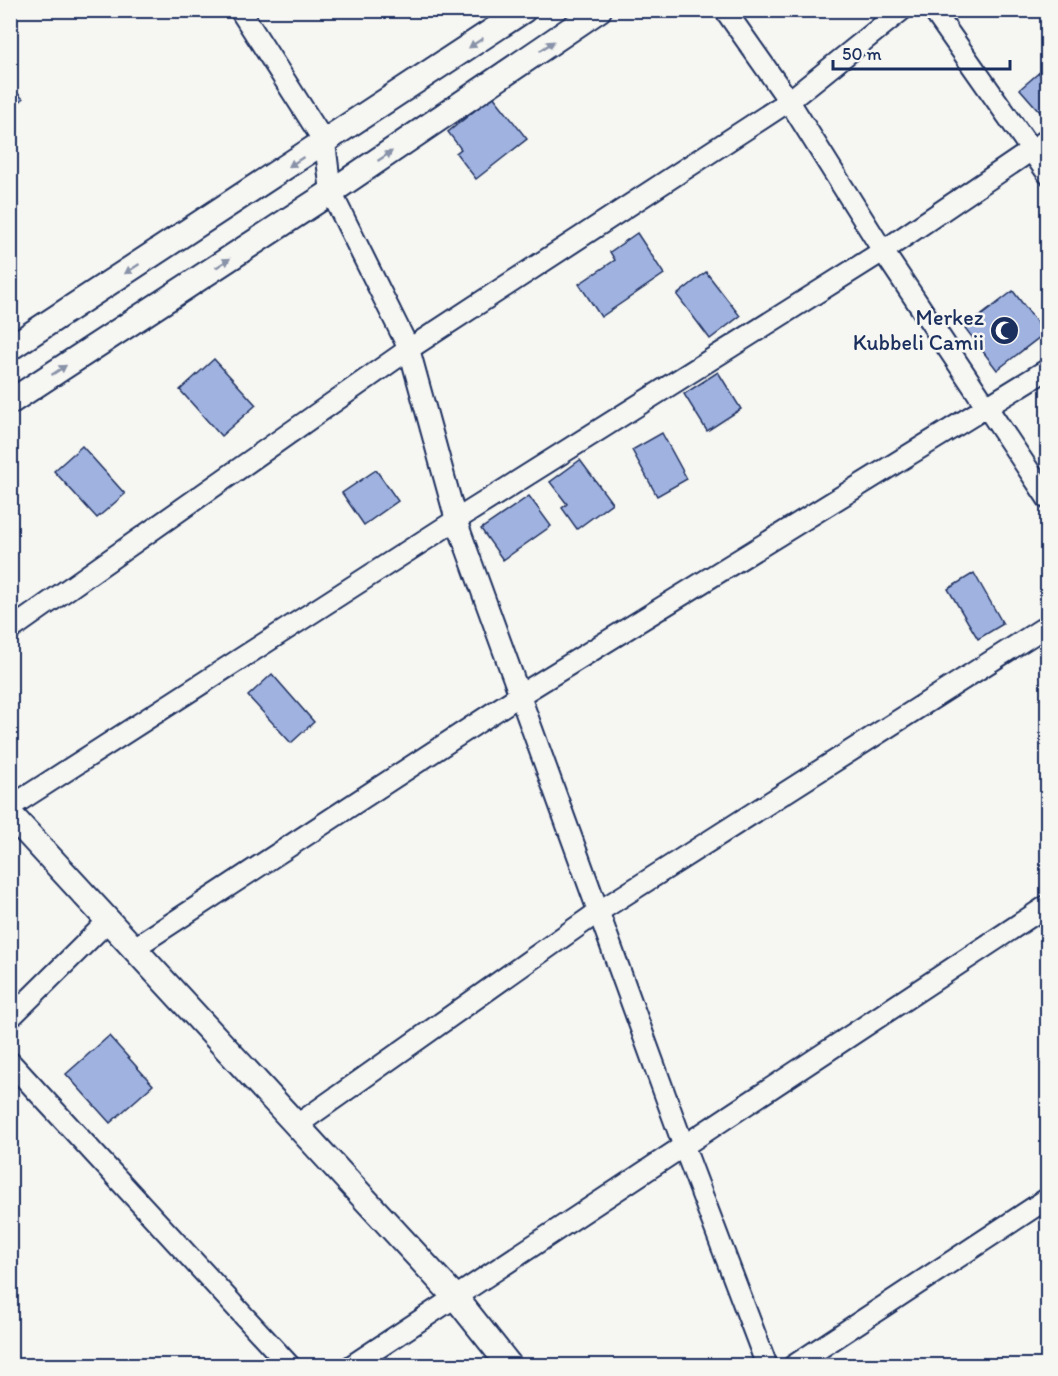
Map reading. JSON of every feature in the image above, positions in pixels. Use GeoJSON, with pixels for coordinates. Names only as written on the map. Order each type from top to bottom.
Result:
{"type":"FeatureCollection","features":[{"type":"Feature","properties":{"kind":"street"},"geometry":{"type":"LineString","coordinates":[[240,10],[325,143],[331,192],[409,349],[456,520],[684,1147],[767,1365]]}},
{"type":"Feature","properties":{"kind":"street"},"geometry":{"type":"LineString","coordinates":[[10,348],[524,10]]}},
{"type":"Feature","properties":{"kind":"street"},"geometry":{"type":"LineString","coordinates":[[10,402],[331,192],[599,10]]}},
{"type":"Feature","properties":{"kind":"street"},"geometry":{"type":"LineString","coordinates":[[725,10],[789,101],[882,251],[1047,499]]}},
{"type":"Feature","properties":{"kind":"street"},"geometry":{"type":"LineString","coordinates":[[10,630],[409,349],[789,101],[902,10]]}},
{"type":"Feature","properties":{"kind":"street"},"geometry":{"type":"LineString","coordinates":[[933,10],[1047,174]]}},
{"type":"Feature","properties":{"kind":"street"},"geometry":{"type":"LineString","coordinates":[[10,807],[456,520],[882,251],[1047,139]]}},
{"type":"Feature","properties":{"kind":"street"},"geometry":{"type":"LineString","coordinates":[[134,948],[520,695],[1047,369]]}},
{"type":"Feature","properties":{"kind":"street"},"geometry":{"type":"LineString","coordinates":[[297,1125],[598,912],[1047,625]]}},
{"type":"Feature","properties":{"kind":"street"},"geometry":{"type":"LineString","coordinates":[[10,814],[456,1298],[510,1365]]}},
{"type":"Feature","properties":{"kind":"street"},"geometry":{"type":"LineString","coordinates":[[351,1365],[456,1298],[1047,905]]}},
{"type":"Feature","properties":{"kind":"street"},"geometry":{"type":"LineString","coordinates":[[10,1018],[109,920]]}},
{"type":"Feature","properties":{"kind":"street"},"geometry":{"type":"LineString","coordinates":[[10,1062],[290,1365]]}},
{"type":"Feature","properties":{"kind":"street"},"geometry":{"type":"LineString","coordinates":[[793,1365],[1047,1198]]}},
{"type":"Feature","properties":{"kind":"building"},"geometry":{"type":"Polygon","coordinates":[[[1048,65],[1048,120],[1047,120],[1020,89],[1048,65]]]}},
{"type":"Feature","properties":{"kind":"building"},"geometry":{"type":"Polygon","coordinates":[[[10,85],[23,99],[10,110],[10,85]]]}},
{"type":"Feature","properties":{"kind":"building"},"geometry":{"type":"Polygon","coordinates":[[[493,96],[527,139],[476,179],[456,153],[461,149],[448,132],[493,96]]]}},
{"type":"Feature","properties":{"kind":"building"},"geometry":{"type":"Polygon","coordinates":[[[637,233],[664,274],[601,317],[579,284],[615,260],[610,252],[637,233]]]}},
{"type":"Feature","properties":{"kind":"building"},"geometry":{"type":"Polygon","coordinates":[[[706,272],[740,316],[710,339],[677,295],[706,272]]]}},
{"type":"Feature","properties":{"kind":"building","name":"Merkez Kubbeli Camii"},"geometry":{"type":"Polygon","coordinates":[[[1013,291],[1045,333],[997,370],[965,328],[1013,291]]]}},
{"type":"Feature","properties":{"kind":"building"},"geometry":{"type":"Polygon","coordinates":[[[214,359],[256,405],[221,436],[180,390],[214,359]]]}},
{"type":"Feature","properties":{"kind":"building"},"geometry":{"type":"Polygon","coordinates":[[[718,372],[741,409],[707,431],[684,394],[718,372]]]}},
{"type":"Feature","properties":{"kind":"building"},"geometry":{"type":"Polygon","coordinates":[[[662,433],[687,479],[657,496],[632,450],[662,433]]]}},
{"type":"Feature","properties":{"kind":"building"},"geometry":{"type":"Polygon","coordinates":[[[82,446],[125,494],[97,518],[54,471],[82,446]]]}},
{"type":"Feature","properties":{"kind":"building"},"geometry":{"type":"Polygon","coordinates":[[[580,460],[612,503],[577,529],[562,508],[567,504],[550,482],[580,460]]]}},
{"type":"Feature","properties":{"kind":"building"},"geometry":{"type":"Polygon","coordinates":[[[376,470],[398,501],[364,525],[342,493],[376,470]]]}},
{"type":"Feature","properties":{"kind":"building"},"geometry":{"type":"Polygon","coordinates":[[[529,496],[551,526],[503,560],[481,529],[529,496]]]}},
{"type":"Feature","properties":{"kind":"building"},"geometry":{"type":"Polygon","coordinates":[[[974,573],[1003,624],[978,639],[948,589],[974,573]]]}},
{"type":"Feature","properties":{"kind":"building"},"geometry":{"type":"Polygon","coordinates":[[[272,674],[314,722],[291,743],[248,696],[272,674]]]}},
{"type":"Feature","properties":{"kind":"building"},"geometry":{"type":"Polygon","coordinates":[[[109,1036],[153,1085],[110,1123],[66,1074],[109,1036]]]}},
{"type":"Feature","properties":{"kind":"place","name":"Merkez Kubbeli Camii"},"geometry":{"type":"Point","coordinates":[1005,330]}}]}
